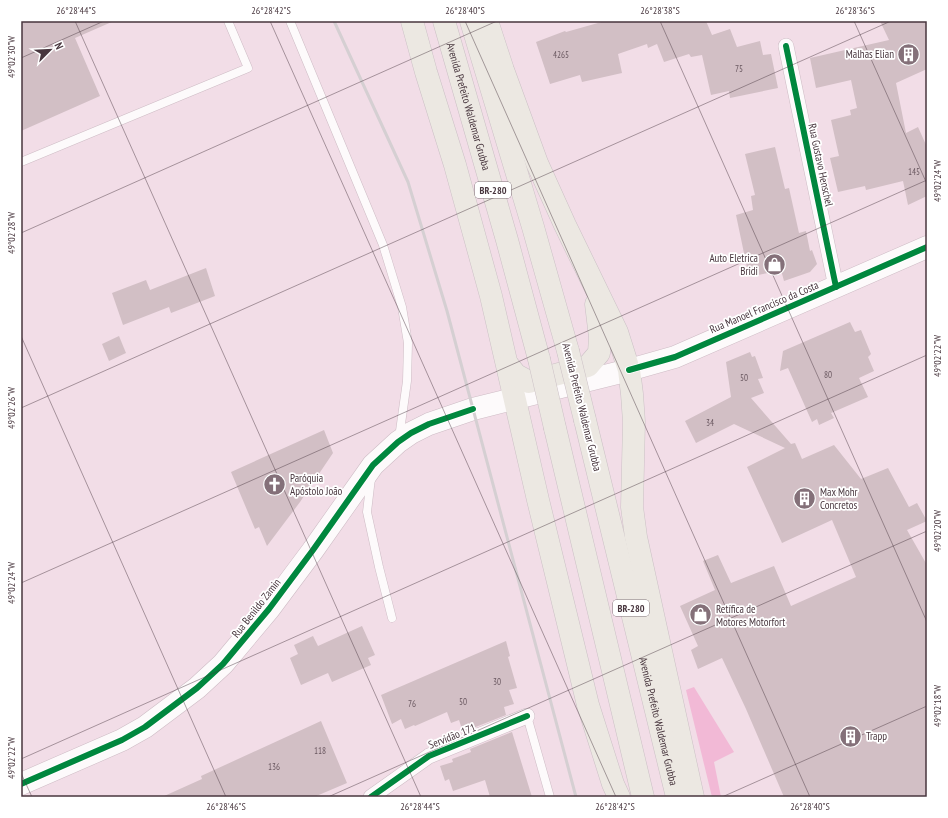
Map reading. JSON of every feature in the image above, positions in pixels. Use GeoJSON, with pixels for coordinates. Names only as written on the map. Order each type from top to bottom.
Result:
{"type":"FeatureCollection","features":[{"type":"Feature","properties":{"kind":"highway"},"geometry":{"type":"LineString","coordinates":[[412,21],[455,165],[489,288],[538,500],[588,705],[618,797]]}},
{"type":"Feature","properties":{"kind":"highway","name":"Avenida Prefeito Waldemar Grubba"},"geometry":{"type":"LineString","coordinates":[[444,21],[507,240],[539,359],[644,797]]}},
{"type":"Feature","properties":{"kind":"highway","name":"Avenida Prefeito Waldemar Grubba"},"geometry":{"type":"LineString","coordinates":[[471,21],[533,227],[568,351],[677,797]]}},
{"type":"Feature","properties":{"kind":"highway"},"geometry":{"type":"LineString","coordinates":[[487,21],[536,162],[617,332],[629,370],[634,422],[632,508],[634,522],[693,797]]}},
{"type":"Feature","properties":{"kind":"highway"},"geometry":{"type":"LineString","coordinates":[[508,365],[516,375],[529,382],[588,366],[599,353],[600,338],[597,309],[587,271]]}},
{"type":"Feature","properties":{"kind":"main road","name":"Rua Manoel Francisco da Costa"},"geometry":{"type":"LineString","coordinates":[[515,398],[675,357],[927,247]]}},
{"type":"Feature","properties":{"kind":"main road","name":"Rua Benildo Zamin"},"geometry":{"type":"LineString","coordinates":[[21,784],[122,740],[146,727],[197,688],[223,664],[269,609],[373,465],[398,442],[411,433],[429,424],[473,409],[515,398]]}},
{"type":"Feature","properties":{"kind":"street","name":"Rua Gustavo Henschel"},"geometry":{"type":"LineString","coordinates":[[786,46],[836,287]]}},
{"type":"Feature","properties":{"kind":"street","name":"Servidão 171"},"geometry":{"type":"LineString","coordinates":[[371,797],[429,756],[527,716]]}},
{"type":"Feature","properties":{"kind":"lane"},"geometry":{"type":"LineString","coordinates":[[21,162],[248,68],[228,21]]}},
{"type":"Feature","properties":{"kind":"lane"},"geometry":{"type":"LineString","coordinates":[[290,21],[380,238],[402,307],[408,343],[407,381],[398,442]]}},
{"type":"Feature","properties":{"kind":"lane"},"geometry":{"type":"LineString","coordinates":[[373,465],[368,512],[379,567],[392,618]]}},
{"type":"Feature","properties":{"kind":"lane"},"geometry":{"type":"LineString","coordinates":[[527,716],[550,797]]}},
{"type":"Feature","properties":{"kind":"shaded area"},"geometry":{"type":"Polygon","coordinates":[[[694,687],[734,752],[714,762],[721,797],[712,797],[686,690],[694,687]]]}},
{"type":"Feature","properties":{"kind":"building"},"geometry":{"type":"Polygon","coordinates":[[[21,21],[114,21],[75,38],[100,96],[21,131],[21,21]]]}},
{"type":"Feature","properties":{"kind":"building"},"geometry":{"type":"Polygon","coordinates":[[[605,21],[706,21],[712,35],[730,29],[737,47],[760,41],[763,55],[771,54],[778,88],[730,98],[729,91],[711,95],[702,55],[691,57],[689,54],[664,62],[657,44],[648,48],[647,44],[618,54],[622,73],[582,82],[580,75],[550,84],[536,42],[565,31],[566,32],[605,21]]]}},
{"type":"Feature","properties":{"kind":"building"},"geometry":{"type":"Polygon","coordinates":[[[880,21],[927,21],[927,69],[896,83],[906,133],[918,127],[927,147],[927,196],[908,205],[903,181],[866,190],[865,186],[838,192],[830,158],[839,156],[831,120],[851,115],[850,110],[857,108],[851,80],[816,88],[810,58],[889,40],[880,21]]]}},
{"type":"Feature","properties":{"kind":"building"},"geometry":{"type":"Polygon","coordinates":[[[775,147],[785,189],[789,188],[799,233],[806,231],[810,251],[812,250],[817,264],[810,272],[784,281],[781,270],[749,277],[736,215],[753,210],[751,196],[755,195],[745,154],[775,147]]]}},
{"type":"Feature","properties":{"kind":"building"},"geometry":{"type":"Polygon","coordinates":[[[206,268],[215,296],[171,313],[169,307],[123,325],[112,293],[146,280],[150,290],[206,268]]]}},
{"type":"Feature","properties":{"kind":"building"},"geometry":{"type":"Polygon","coordinates":[[[850,322],[855,332],[861,330],[871,354],[868,357],[874,371],[859,378],[868,397],[831,413],[834,418],[819,425],[817,419],[812,422],[788,368],[780,371],[783,351],[850,322]]]}},
{"type":"Feature","properties":{"kind":"building"},"geometry":{"type":"Polygon","coordinates":[[[119,336],[126,353],[109,361],[102,344],[119,336]]]}},
{"type":"Feature","properties":{"kind":"building"},"geometry":{"type":"Polygon","coordinates":[[[750,352],[752,357],[755,356],[763,378],[758,379],[764,393],[751,398],[791,444],[795,443],[802,459],[834,445],[861,479],[888,468],[909,507],[917,503],[927,521],[907,530],[927,565],[927,797],[784,797],[722,658],[698,669],[691,650],[698,646],[680,606],[715,590],[703,561],[718,555],[731,583],[774,566],[791,606],[856,577],[832,520],[782,543],[747,467],[785,448],[734,424],[696,443],[685,421],[731,397],[726,362],[750,352]]]}},
{"type":"Feature","properties":{"kind":"building","name":"Paróquia Apóstolo João"},"geometry":{"type":"Polygon","coordinates":[[[324,430],[333,453],[300,502],[267,546],[259,527],[255,529],[231,472],[324,430]]]}},
{"type":"Feature","properties":{"kind":"building"},"geometry":{"type":"Polygon","coordinates":[[[362,626],[375,655],[368,658],[371,665],[332,682],[328,673],[301,685],[290,658],[298,654],[294,645],[313,636],[318,646],[362,626]]]}},
{"type":"Feature","properties":{"kind":"building"},"geometry":{"type":"Polygon","coordinates":[[[506,641],[510,656],[508,657],[517,688],[509,690],[514,704],[504,707],[506,715],[463,732],[459,720],[451,723],[447,712],[405,729],[401,719],[392,724],[381,695],[506,641]]]}},
{"type":"Feature","properties":{"kind":"building"},"geometry":{"type":"Polygon","coordinates":[[[321,721],[347,783],[314,797],[162,797],[202,779],[201,776],[321,721]]]}},
{"type":"Feature","properties":{"kind":"building"},"geometry":{"type":"Polygon","coordinates":[[[512,732],[532,797],[490,797],[485,780],[453,791],[449,779],[445,781],[440,766],[453,762],[452,759],[471,752],[470,749],[512,732]]]}},
{"type":"Feature","properties":{"kind":"railway"},"geometry":{"type":"LineString","coordinates":[[334,21],[408,182],[447,311],[576,797]]}},
{"type":"Feature","properties":{"kind":"cycle path"},"geometry":{"type":"LineString","coordinates":[[786,46],[836,287]]}},
{"type":"Feature","properties":{"kind":"cycle path"},"geometry":{"type":"LineString","coordinates":[[629,370],[675,357],[927,247]]}},
{"type":"Feature","properties":{"kind":"cycle path"},"geometry":{"type":"LineString","coordinates":[[21,784],[122,740],[145,727],[197,688],[223,664],[269,609],[373,465],[398,442],[411,433],[429,424],[473,409]]}},
{"type":"Feature","properties":{"kind":"cycle path"},"geometry":{"type":"LineString","coordinates":[[371,797],[429,756],[527,716]]}},
{"type":"Feature","properties":{"kind":"place","name":"Malhas Elian"},"geometry":{"type":"Point","coordinates":[909,54]}},
{"type":"Feature","properties":{"kind":"place","name":"Auto Eletrica Bridi"},"geometry":{"type":"Point","coordinates":[774,264]}},
{"type":"Feature","properties":{"kind":"place","name":"Paróquia Apóstolo João"},"geometry":{"type":"Point","coordinates":[274,484]}},
{"type":"Feature","properties":{"kind":"place","name":"Max Mohr Concretos"},"geometry":{"type":"Point","coordinates":[804,498]}},
{"type":"Feature","properties":{"kind":"place","name":"Retífica de Motores Motorfort"},"geometry":{"type":"Point","coordinates":[700,615]}},
{"type":"Feature","properties":{"kind":"place","name":"Trapp"},"geometry":{"type":"Point","coordinates":[850,736]}}]}
